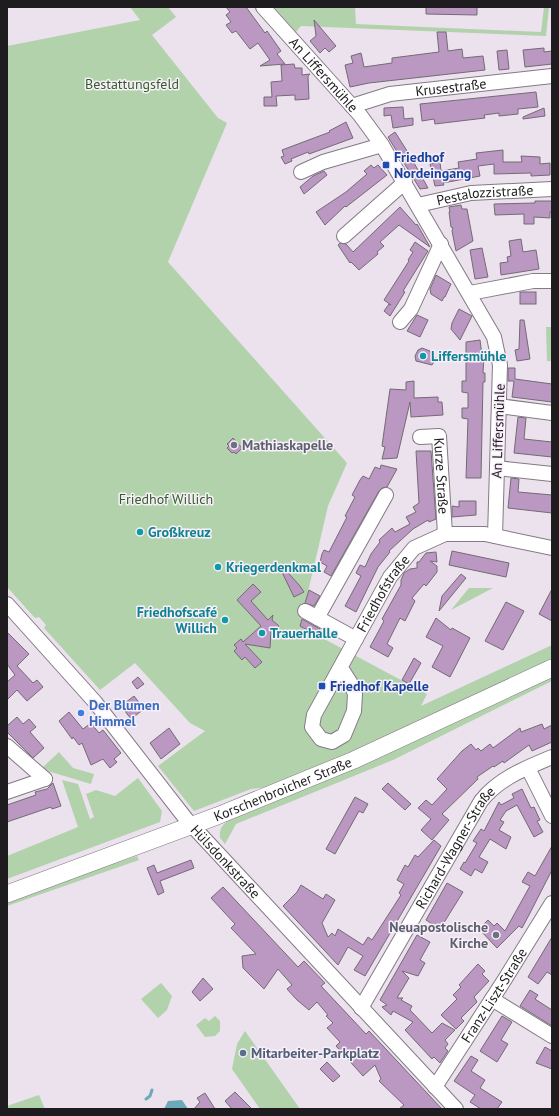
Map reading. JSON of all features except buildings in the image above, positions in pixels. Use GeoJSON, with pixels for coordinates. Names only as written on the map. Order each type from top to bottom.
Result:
{"type":"FeatureCollection","features":[{"type":"Feature","properties":{"kind":"main road","name":"Korschenbroicher Straße"},"geometry":{"type":"LineString","coordinates":[[7,894],[192,826],[360,756],[552,668]]}},
{"type":"Feature","properties":{"kind":"street","name":"An Liffersmühle"},"geometry":{"type":"LineString","coordinates":[[263,7],[352,106],[382,145],[492,332],[497,346],[500,365],[495,536]]}},
{"type":"Feature","properties":{"kind":"street","name":"Krusestraße"},"geometry":{"type":"LineString","coordinates":[[352,106],[390,94],[552,76]]}},
{"type":"Feature","properties":{"kind":"street"},"geometry":{"type":"LineString","coordinates":[[301,172],[323,162],[382,145]]}},
{"type":"Feature","properties":{"kind":"street"},"geometry":{"type":"LineString","coordinates":[[344,236],[404,182]]}},
{"type":"Feature","properties":{"kind":"street","name":"Pestalozzistraße"},"geometry":{"type":"LineString","coordinates":[[418,205],[471,193],[552,189]]}},
{"type":"Feature","properties":{"kind":"street"},"geometry":{"type":"LineString","coordinates":[[400,322],[411,309],[441,244]]}},
{"type":"Feature","properties":{"kind":"street"},"geometry":{"type":"LineString","coordinates":[[470,293],[533,281],[552,281]]}},
{"type":"Feature","properties":{"kind":"street"},"geometry":{"type":"LineString","coordinates":[[499,406],[552,412]]}},
{"type":"Feature","properties":{"kind":"street","name":"Kurze Straße"},"geometry":{"type":"LineString","coordinates":[[420,437],[439,436],[445,534]]}},
{"type":"Feature","properties":{"kind":"street"},"geometry":{"type":"LineString","coordinates":[[497,468],[552,474]]}},
{"type":"Feature","properties":{"kind":"street","name":"Friedhofstraße"},"geometry":{"type":"LineString","coordinates":[[356,639],[311,615],[386,495]]}},
{"type":"Feature","properties":{"kind":"street","name":"Friedhofstraße"},"geometry":{"type":"LineString","coordinates":[[341,668],[350,682],[355,694],[354,711],[344,735],[332,742],[321,739],[312,727],[314,715],[390,577],[414,548],[445,534],[485,534],[552,548]]}},
{"type":"Feature","properties":{"kind":"street","name":"Hülsdonkstraße"},"geometry":{"type":"LineString","coordinates":[[7,604],[95,702],[192,826],[456,1109]]}},
{"type":"Feature","properties":{"kind":"street"},"geometry":{"type":"LineString","coordinates":[[7,746],[45,779],[7,792]]}},
{"type":"Feature","properties":{"kind":"street","name":"Richard-Wagner-Straße"},"geometry":{"type":"LineString","coordinates":[[362,1008],[481,801],[500,783],[552,757]]}},
{"type":"Feature","properties":{"kind":"street"},"geometry":{"type":"LineString","coordinates":[[528,768],[552,816]]}},
{"type":"Feature","properties":{"kind":"street","name":"Franz-Liszt-Straße"},"geometry":{"type":"LineString","coordinates":[[435,1087],[552,902]]}},
{"type":"Feature","properties":{"kind":"street"},"geometry":{"type":"LineString","coordinates":[[492,999],[552,1036]]}},
{"type":"Feature","properties":{"kind":"green space","name":"Friedhof Willich"},"geometry":{"type":"Polygon","coordinates":[[[130,7],[168,7],[176,17],[152,35],[218,118],[227,123],[168,262],[347,463],[328,506],[300,626],[427,694],[421,706],[552,645],[552,659],[356,753],[267,787],[251,789],[194,811],[158,766],[205,731],[190,723],[135,663],[100,690],[44,628],[46,625],[39,617],[35,618],[7,587],[7,46],[140,20],[130,7]]]}},
{"type":"Feature","properties":{"kind":"green space"},"geometry":{"type":"Polygon","coordinates":[[[274,7],[355,7],[356,24],[541,32],[544,7],[549,7],[546,36],[301,26],[296,32],[274,7]]]}},
{"type":"Feature","properties":{"kind":"green space"},"geometry":{"type":"Polygon","coordinates":[[[546,327],[552,327],[552,361],[547,361],[546,327]]]}},
{"type":"Feature","properties":{"kind":"green space"},"geometry":{"type":"Polygon","coordinates":[[[469,588],[493,588],[451,610],[469,588]]]}},
{"type":"Feature","properties":{"kind":"green space"},"geometry":{"type":"Polygon","coordinates":[[[552,677],[552,681],[393,760],[236,824],[225,844],[220,838],[222,826],[232,818],[552,677]]]}},
{"type":"Feature","properties":{"kind":"green space"},"geometry":{"type":"Polygon","coordinates":[[[59,752],[73,768],[94,774],[91,784],[41,769],[59,752]]]}},
{"type":"Feature","properties":{"kind":"green space"},"geometry":{"type":"Polygon","coordinates":[[[138,778],[162,811],[160,822],[7,879],[7,856],[78,827],[62,780],[78,784],[90,819],[94,817],[86,794],[96,790],[115,796],[138,778]]]}},
{"type":"Feature","properties":{"kind":"green space"},"geometry":{"type":"Polygon","coordinates":[[[137,856],[139,860],[7,906],[7,899],[137,856]]]}},
{"type":"Feature","properties":{"kind":"green space"},"geometry":{"type":"Polygon","coordinates":[[[161,983],[172,996],[167,1010],[158,1018],[141,999],[161,983]]]}},
{"type":"Feature","properties":{"kind":"green space"},"geometry":{"type":"Polygon","coordinates":[[[215,1016],[220,1021],[220,1031],[215,1036],[205,1037],[196,1025],[205,1018],[209,1021],[215,1016]]]}},
{"type":"Feature","properties":{"kind":"green space"},"geometry":{"type":"Polygon","coordinates":[[[245,1031],[300,1109],[260,1109],[232,1069],[237,1044],[245,1031]]]}},
{"type":"Feature","properties":{"kind":"green space"},"geometry":{"type":"Polygon","coordinates":[[[39,1095],[45,1109],[7,1109],[7,1106],[39,1095]]]}},
{"type":"Feature","properties":{"kind":"water"},"geometry":{"type":"Polygon","coordinates":[[[182,1100],[188,1109],[164,1109],[168,1101],[182,1100]]]}},
{"type":"Feature","properties":{"kind":"waterway"},"geometry":{"type":"LineString","coordinates":[[146,1099],[150,1096],[152,1090]]}},
{"type":"Feature","properties":{"kind":"place","name":"Friedhof Nordeingang"},"geometry":{"type":"Point","coordinates":[386,165]}},
{"type":"Feature","properties":{"kind":"place","name":"Liffersmühle"},"geometry":{"type":"Point","coordinates":[423,356]}},
{"type":"Feature","properties":{"kind":"place","name":"Mathiaskapelle"},"geometry":{"type":"Point","coordinates":[234,445]}},
{"type":"Feature","properties":{"kind":"place","name":"Großkreuz"},"geometry":{"type":"Point","coordinates":[140,532]}},
{"type":"Feature","properties":{"kind":"place","name":"Kriegerdenkmal"},"geometry":{"type":"Point","coordinates":[218,567]}},
{"type":"Feature","properties":{"kind":"place","name":"Friedhofscafé Willich"},"geometry":{"type":"Point","coordinates":[225,620]}},
{"type":"Feature","properties":{"kind":"place","name":"Trauerhalle"},"geometry":{"type":"Point","coordinates":[262,633]}},
{"type":"Feature","properties":{"kind":"place","name":"Friedhof Kapelle"},"geometry":{"type":"Point","coordinates":[322,686]}},
{"type":"Feature","properties":{"kind":"place","name":"Der Blumen Himmel"},"geometry":{"type":"Point","coordinates":[81,713]}},
{"type":"Feature","properties":{"kind":"place","name":"Neuapostolische Kirche"},"geometry":{"type":"Point","coordinates":[496,935]}},
{"type":"Feature","properties":{"kind":"place","name":"Mitarbeiter-Parkplatz"},"geometry":{"type":"Point","coordinates":[243,1053]}},
{"type":"Feature","properties":{"kind":"park label","name":"Bestattungsfeld"},"geometry":{"type":"Point","coordinates":[132,84]}}]}
